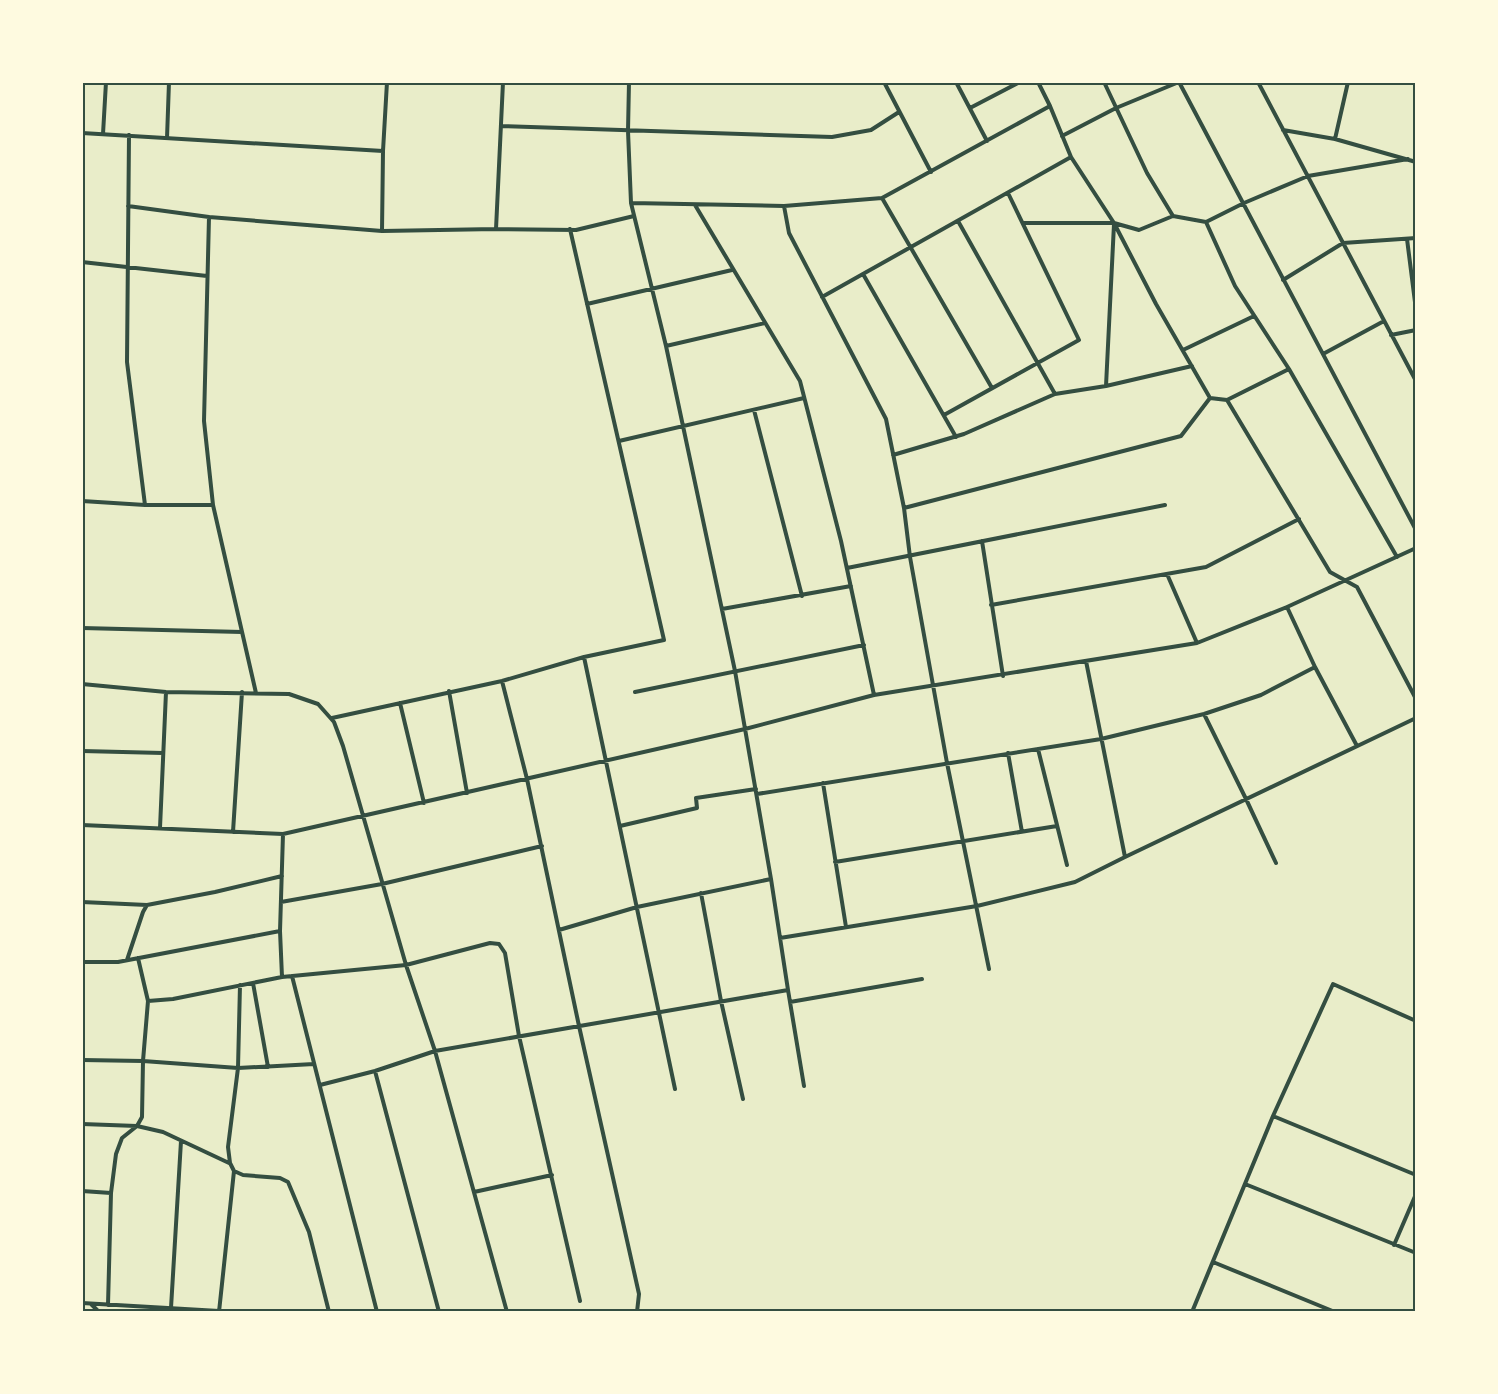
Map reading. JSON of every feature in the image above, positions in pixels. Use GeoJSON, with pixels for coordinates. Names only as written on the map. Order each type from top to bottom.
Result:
{"type":"FeatureCollection","features":[{"type":"Feature","properties":{"kind":"street"},"geometry":{"type":"LineString","coordinates":[[103,134],[106,82]]}},
{"type":"Feature","properties":{"kind":"street"},"geometry":{"type":"LineString","coordinates":[[167,138],[169,82]]}},
{"type":"Feature","properties":{"kind":"street"},"geometry":{"type":"LineString","coordinates":[[382,231],[387,82]]}},
{"type":"Feature","properties":{"kind":"street"},"geometry":{"type":"LineString","coordinates":[[496,229],[503,82]]}},
{"type":"Feature","properties":{"kind":"street"},"geometry":{"type":"LineString","coordinates":[[629,82],[631,203],[666,346],[735,671],[757,792],[804,1086]]}},
{"type":"Feature","properties":{"kind":"street"},"geometry":{"type":"LineString","coordinates":[[884,82],[930,172]]}},
{"type":"Feature","properties":{"kind":"street"},"geometry":{"type":"LineString","coordinates":[[956,82],[987,141]]}},
{"type":"Feature","properties":{"kind":"street"},"geometry":{"type":"LineString","coordinates":[[970,108],[1020,82]]}},
{"type":"Feature","properties":{"kind":"street"},"geometry":{"type":"LineString","coordinates":[[1038,82],[1071,157],[1114,223],[1156,304],[1210,398]]}},
{"type":"Feature","properties":{"kind":"street"},"geometry":{"type":"LineString","coordinates":[[1104,82],[1147,172],[1173,216]]}},
{"type":"Feature","properties":{"kind":"street"},"geometry":{"type":"LineString","coordinates":[[1062,136],[1116,108],[1179,82],[1416,530]]}},
{"type":"Feature","properties":{"kind":"street"},"geometry":{"type":"LineString","coordinates":[[1258,82],[1416,381]]}},
{"type":"Feature","properties":{"kind":"street"},"geometry":{"type":"LineString","coordinates":[[1335,139],[1348,82]]}},
{"type":"Feature","properties":{"kind":"street"},"geometry":{"type":"LineString","coordinates":[[631,203],[784,206],[882,198],[1050,106]]}},
{"type":"Feature","properties":{"kind":"street"},"geometry":{"type":"LineString","coordinates":[[501,126],[832,137],[871,130],[899,112]]}},
{"type":"Feature","properties":{"kind":"street"},"geometry":{"type":"LineString","coordinates":[[1283,130],[1335,139],[1416,162]]}},
{"type":"Feature","properties":{"kind":"street"},"geometry":{"type":"LineString","coordinates":[[82,133],[383,151]]}},
{"type":"Feature","properties":{"kind":"street"},"geometry":{"type":"LineString","coordinates":[[129,135],[127,362],[145,505]]}},
{"type":"Feature","properties":{"kind":"street"},"geometry":{"type":"LineString","coordinates":[[822,297],[1071,157]]}},
{"type":"Feature","properties":{"kind":"street"},"geometry":{"type":"LineString","coordinates":[[1023,223],[1114,223],[1139,230],[1173,216],[1206,222],[1308,176],[1408,159]]}},
{"type":"Feature","properties":{"kind":"street"},"geometry":{"type":"LineString","coordinates":[[944,415],[1080,340],[1008,193]]}},
{"type":"Feature","properties":{"kind":"street"},"geometry":{"type":"LineString","coordinates":[[882,198],[992,388]]}},
{"type":"Feature","properties":{"kind":"street"},"geometry":{"type":"LineString","coordinates":[[694,205],[800,381],[848,568],[874,695]]}},
{"type":"Feature","properties":{"kind":"street"},"geometry":{"type":"LineString","coordinates":[[128,206],[209,217],[382,231],[570,230],[634,216]]}},
{"type":"Feature","properties":{"kind":"street"},"geometry":{"type":"LineString","coordinates":[[784,206],[789,233],[886,418],[904,508],[910,557],[947,763],[989,969]]}},
{"type":"Feature","properties":{"kind":"street"},"geometry":{"type":"LineString","coordinates":[[209,217],[204,421],[213,505],[256,693]]}},
{"type":"Feature","properties":{"kind":"street"},"geometry":{"type":"LineString","coordinates":[[958,221],[1055,394]]}},
{"type":"Feature","properties":{"kind":"street"},"geometry":{"type":"LineString","coordinates":[[1206,222],[1235,286],[1290,369],[1397,557]]}},
{"type":"Feature","properties":{"kind":"street"},"geometry":{"type":"LineString","coordinates":[[1106,386],[1114,223]]}},
{"type":"Feature","properties":{"kind":"street"},"geometry":{"type":"LineString","coordinates":[[331,718],[502,681],[584,657],[664,640],[570,230]]}},
{"type":"Feature","properties":{"kind":"street"},"geometry":{"type":"LineString","coordinates":[[1283,280],[1343,243],[1416,238]]}},
{"type":"Feature","properties":{"kind":"street"},"geometry":{"type":"LineString","coordinates":[[1407,239],[1416,310]]}},
{"type":"Feature","properties":{"kind":"street"},"geometry":{"type":"LineString","coordinates":[[82,262],[207,276]]}},
{"type":"Feature","properties":{"kind":"street"},"geometry":{"type":"LineString","coordinates":[[588,304],[732,270]]}},
{"type":"Feature","properties":{"kind":"street"},"geometry":{"type":"LineString","coordinates":[[863,274],[956,436]]}},
{"type":"Feature","properties":{"kind":"street"},"geometry":{"type":"LineString","coordinates":[[1184,350],[1254,316]]}},
{"type":"Feature","properties":{"kind":"street"},"geometry":{"type":"LineString","coordinates":[[1323,354],[1384,321]]}},
{"type":"Feature","properties":{"kind":"street"},"geometry":{"type":"LineString","coordinates":[[666,346],[765,323]]}},
{"type":"Feature","properties":{"kind":"street"},"geometry":{"type":"LineString","coordinates":[[1391,334],[1416,330]]}},
{"type":"Feature","properties":{"kind":"street"},"geometry":{"type":"LineString","coordinates":[[893,455],[956,436],[1055,394],[1106,386],[1192,366]]}},
{"type":"Feature","properties":{"kind":"street"},"geometry":{"type":"LineString","coordinates":[[1210,398],[1227,399],[1290,369]]}},
{"type":"Feature","properties":{"kind":"street"},"geometry":{"type":"LineString","coordinates":[[619,441],[804,398]]}},
{"type":"Feature","properties":{"kind":"street"},"geometry":{"type":"LineString","coordinates":[[904,508],[1180,436],[1210,398]]}},
{"type":"Feature","properties":{"kind":"street"},"geometry":{"type":"LineString","coordinates":[[1227,399],[1330,572],[1357,587],[1416,699]]}},
{"type":"Feature","properties":{"kind":"street"},"geometry":{"type":"LineString","coordinates":[[754,410],[802,596]]}},
{"type":"Feature","properties":{"kind":"street"},"geometry":{"type":"LineString","coordinates":[[82,501],[145,505],[213,505]]}},
{"type":"Feature","properties":{"kind":"street"},"geometry":{"type":"LineString","coordinates":[[848,568],[1165,505]]}},
{"type":"Feature","properties":{"kind":"street"},"geometry":{"type":"LineString","coordinates":[[991,605],[1206,567],[1299,519]]}},
{"type":"Feature","properties":{"kind":"street"},"geometry":{"type":"LineString","coordinates":[[982,541],[1003,676]]}},
{"type":"Feature","properties":{"kind":"street"},"geometry":{"type":"LineString","coordinates":[[82,825],[283,834],[745,729],[874,695],[1197,643],[1287,608],[1416,548]]}},
{"type":"Feature","properties":{"kind":"street"},"geometry":{"type":"LineString","coordinates":[[1167,574],[1197,643]]}},
{"type":"Feature","properties":{"kind":"street"},"geometry":{"type":"LineString","coordinates":[[722,609],[851,586]]}},
{"type":"Feature","properties":{"kind":"street"},"geometry":{"type":"LineString","coordinates":[[1287,608],[1357,746]]}},
{"type":"Feature","properties":{"kind":"street"},"geometry":{"type":"LineString","coordinates":[[82,628],[242,632]]}},
{"type":"Feature","properties":{"kind":"street"},"geometry":{"type":"LineString","coordinates":[[634,693],[864,645]]}},
{"type":"Feature","properties":{"kind":"street"},"geometry":{"type":"LineString","coordinates":[[584,657],[675,1089]]}},
{"type":"Feature","properties":{"kind":"street"},"geometry":{"type":"LineString","coordinates":[[1086,661],[1125,857]]}},
{"type":"Feature","properties":{"kind":"street"},"geometry":{"type":"LineString","coordinates":[[620,825],[697,808],[696,798],[823,783],[1101,739],[1204,714],[1261,694],[1315,667]]}},
{"type":"Feature","properties":{"kind":"street"},"geometry":{"type":"LineString","coordinates":[[502,681],[542,846],[579,1026],[639,1294],[637,1311]]}},
{"type":"Feature","properties":{"kind":"street"},"geometry":{"type":"LineString","coordinates":[[82,684],[166,692],[289,694],[318,704],[331,718],[343,746],[406,965],[435,1051],[507,1311]]}},
{"type":"Feature","properties":{"kind":"street"},"geometry":{"type":"LineString","coordinates":[[449,691],[467,793]]}},
{"type":"Feature","properties":{"kind":"street"},"geometry":{"type":"LineString","coordinates":[[160,828],[166,692]]}},
{"type":"Feature","properties":{"kind":"street"},"geometry":{"type":"LineString","coordinates":[[233,832],[242,692]]}},
{"type":"Feature","properties":{"kind":"street"},"geometry":{"type":"LineString","coordinates":[[400,703],[424,802]]}},
{"type":"Feature","properties":{"kind":"street"},"geometry":{"type":"LineString","coordinates":[[1204,714],[1276,863]]}},
{"type":"Feature","properties":{"kind":"street"},"geometry":{"type":"LineString","coordinates":[[780,938],[977,906],[1076,882],[1416,718]]}},
{"type":"Feature","properties":{"kind":"street"},"geometry":{"type":"LineString","coordinates":[[1038,749],[1068,865]]}},
{"type":"Feature","properties":{"kind":"street"},"geometry":{"type":"LineString","coordinates":[[82,751],[163,753]]}},
{"type":"Feature","properties":{"kind":"street"},"geometry":{"type":"LineString","coordinates":[[1008,753],[1022,832]]}},
{"type":"Feature","properties":{"kind":"street"},"geometry":{"type":"LineString","coordinates":[[823,783],[846,927]]}},
{"type":"Feature","properties":{"kind":"street"},"geometry":{"type":"LineString","coordinates":[[835,862],[1057,826]]}},
{"type":"Feature","properties":{"kind":"street"},"geometry":{"type":"LineString","coordinates":[[282,977],[280,931],[283,834]]}},
{"type":"Feature","properties":{"kind":"street"},"geometry":{"type":"LineString","coordinates":[[281,902],[382,884],[542,846]]}},
{"type":"Feature","properties":{"kind":"street"},"geometry":{"type":"LineString","coordinates":[[82,902],[147,905],[282,876]]}},
{"type":"Feature","properties":{"kind":"street"},"geometry":{"type":"LineString","coordinates":[[559,930],[637,907],[771,879]]}},
{"type":"Feature","properties":{"kind":"street"},"geometry":{"type":"LineString","coordinates":[[701,893],[721,1001],[743,1098]]}},
{"type":"Feature","properties":{"kind":"street"},"geometry":{"type":"LineString","coordinates":[[127,960],[147,905]]}},
{"type":"Feature","properties":{"kind":"street"},"geometry":{"type":"LineString","coordinates":[[82,962],[118,962],[280,931]]}},
{"type":"Feature","properties":{"kind":"street"},"geometry":{"type":"LineString","coordinates":[[148,1001],[173,999],[282,977],[406,965],[490,943],[499,944],[505,953],[519,1036],[580,1301]]}},
{"type":"Feature","properties":{"kind":"street"},"geometry":{"type":"LineString","coordinates":[[108,1305],[111,1193],[116,1154],[122,1138],[137,1126],[142,1117],[142,1061],[148,1001],[138,958]]}},
{"type":"Feature","properties":{"kind":"street"},"geometry":{"type":"LineString","coordinates":[[292,976],[377,1311]]}},
{"type":"Feature","properties":{"kind":"street"},"geometry":{"type":"LineString","coordinates":[[790,1002],[922,980]]}},
{"type":"Feature","properties":{"kind":"street"},"geometry":{"type":"LineString","coordinates":[[253,983],[268,1068]]}},
{"type":"Feature","properties":{"kind":"street"},"geometry":{"type":"LineString","coordinates":[[1192,1311],[1273,1116],[1333,984],[1416,1021]]}},
{"type":"Feature","properties":{"kind":"street"},"geometry":{"type":"LineString","coordinates":[[82,1303],[219,1311],[234,1171],[230,1163],[228,1147],[238,1068],[240,985]]}},
{"type":"Feature","properties":{"kind":"street"},"geometry":{"type":"LineString","coordinates":[[320,1085],[375,1071],[435,1051],[788,990]]}},
{"type":"Feature","properties":{"kind":"street"},"geometry":{"type":"LineString","coordinates":[[82,1060],[142,1061],[238,1068],[314,1064]]}},
{"type":"Feature","properties":{"kind":"street"},"geometry":{"type":"LineString","coordinates":[[375,1071],[439,1311]]}},
{"type":"Feature","properties":{"kind":"street"},"geometry":{"type":"LineString","coordinates":[[1273,1116],[1416,1175]]}},
{"type":"Feature","properties":{"kind":"street"},"geometry":{"type":"LineString","coordinates":[[82,1125],[137,1126],[163,1132],[230,1163]]}},
{"type":"Feature","properties":{"kind":"street"},"geometry":{"type":"LineString","coordinates":[[171,1308],[181,1141]]}},
{"type":"Feature","properties":{"kind":"street"},"geometry":{"type":"LineString","coordinates":[[234,1171],[243,1175],[280,1178],[288,1182],[309,1232],[329,1311]]}},
{"type":"Feature","properties":{"kind":"street"},"geometry":{"type":"LineString","coordinates":[[474,1192],[552,1175]]}},
{"type":"Feature","properties":{"kind":"street"},"geometry":{"type":"LineString","coordinates":[[1245,1184],[1416,1253]]}},
{"type":"Feature","properties":{"kind":"street"},"geometry":{"type":"LineString","coordinates":[[82,1191],[111,1193]]}},
{"type":"Feature","properties":{"kind":"street"},"geometry":{"type":"LineString","coordinates":[[1394,1245],[1416,1194]]}},
{"type":"Feature","properties":{"kind":"street"},"geometry":{"type":"LineString","coordinates":[[1213,1262],[1335,1311]]}},
{"type":"Feature","properties":{"kind":"street"},"geometry":{"type":"LineString","coordinates":[[91,1304],[99,1311]]}}]}
